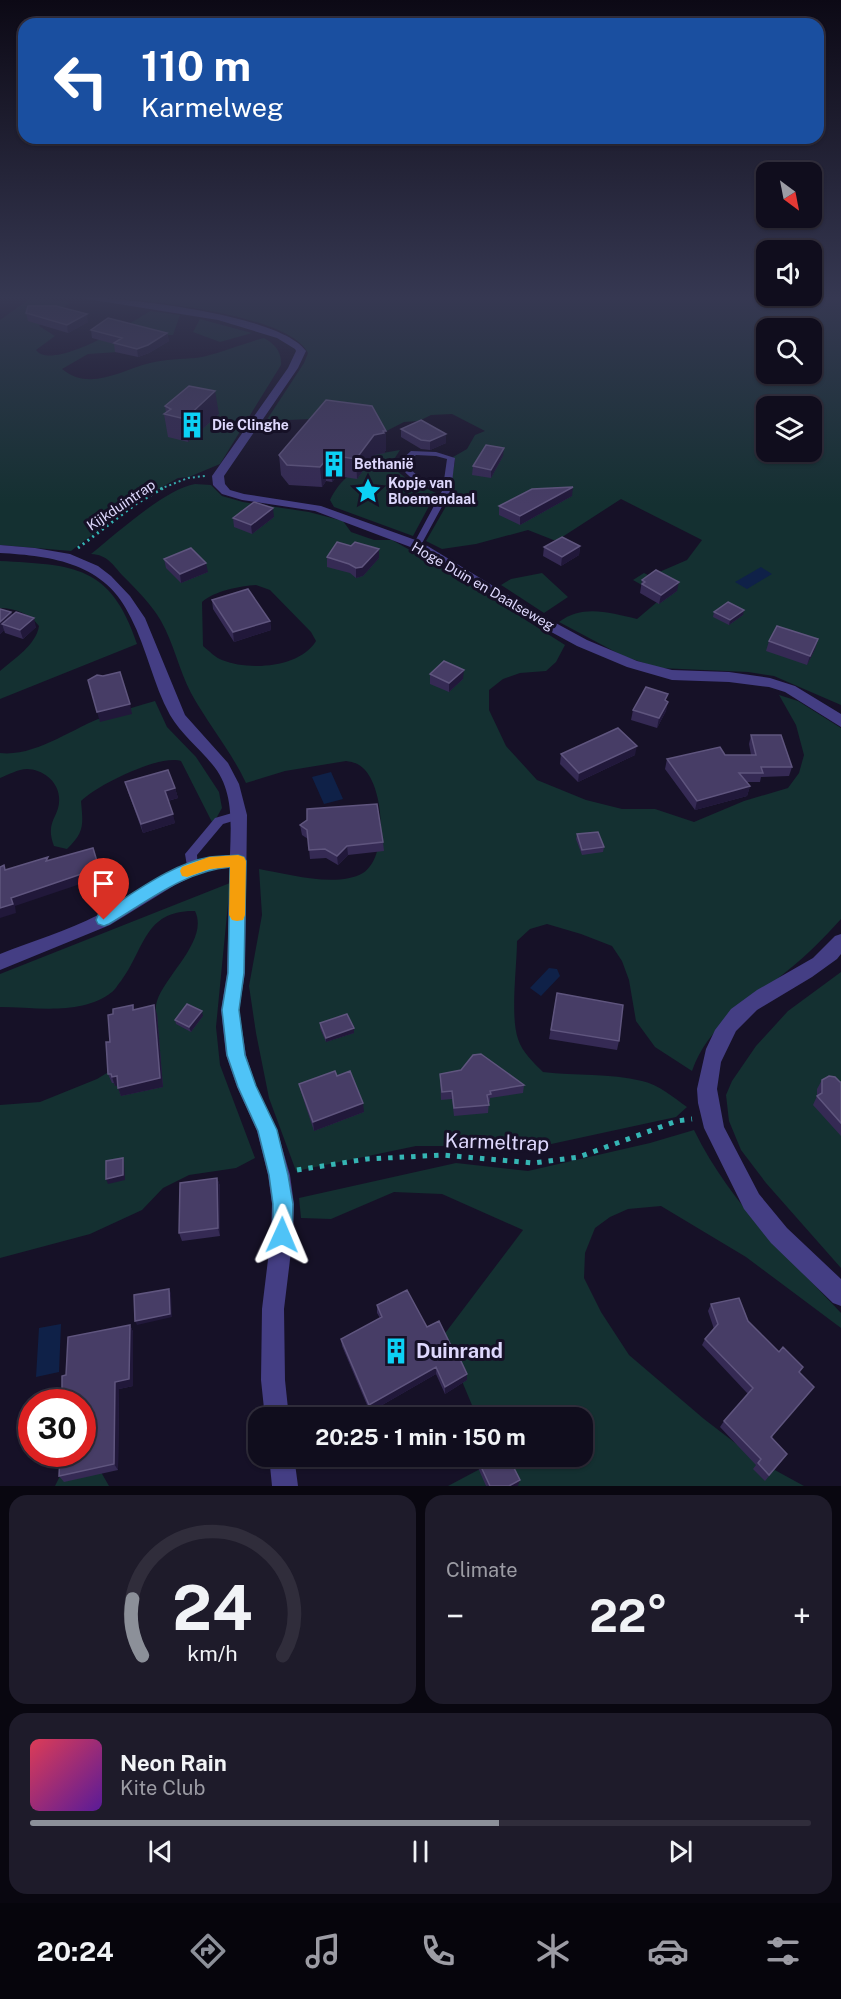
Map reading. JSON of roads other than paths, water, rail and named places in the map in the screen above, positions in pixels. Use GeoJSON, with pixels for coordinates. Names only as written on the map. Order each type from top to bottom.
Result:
{"type":"FeatureCollection","features":[{"type":"Feature","properties":{"kind":"street","name":"Hoge Duin en Daalseweg"},"geometry":{"type":"LineString","coordinates":[[294,366],[218,476],[219,485],[226,492],[242,497],[317,508],[417,545],[536,618],[624,661],[672,675],[729,677],[770,683],[790,689],[830,712],[841,722]]}},
{"type":"Feature","properties":{"kind":"street"},"geometry":{"type":"LineString","coordinates":[[0,549],[68,555],[94,568],[107,578],[139,619],[168,697],[179,718],[224,768],[235,793],[239,815],[236,973],[230,1010],[236,1055],[247,1087],[267,1130],[279,1175],[283,1204],[282,1235],[273,1309],[273,1380],[276,1407]]}},
{"type":"Feature","properties":{"kind":"street"},"geometry":{"type":"LineString","coordinates":[[0,962],[104,920],[169,880],[192,869],[209,863],[238,861]]}},
{"type":"Feature","properties":{"kind":"street"},"geometry":{"type":"LineString","coordinates":[[841,940],[824,961],[774,988],[739,1013],[722,1033],[712,1057],[707,1083],[710,1117],[738,1177],[758,1212],[789,1248],[841,1294]]}},
{"type":"Feature","properties":{"kind":"street"},"geometry":{"type":"LineString","coordinates":[[282,1467],[285,1486]]}},
{"type":"Feature","properties":{"kind":"lane"},"geometry":{"type":"LineString","coordinates":[[417,545],[447,490],[451,458],[436,454],[414,453],[402,463],[407,474],[426,485],[447,490]]}},
{"type":"Feature","properties":{"kind":"lane"},"geometry":{"type":"LineString","coordinates":[[192,869],[191,854],[203,839],[219,821],[239,815]]}},
{"type":"Feature","properties":{"kind":"water"},"geometry":{"type":"Polygon","coordinates":[[[761,567],[772,574],[747,589],[735,582],[761,567]]]}},
{"type":"Feature","properties":{"kind":"water"},"geometry":{"type":"Polygon","coordinates":[[[331,772],[343,799],[324,804],[312,777],[331,772]]]}},
{"type":"Feature","properties":{"kind":"water"},"geometry":{"type":"Polygon","coordinates":[[[549,968],[557,969],[560,976],[541,996],[530,988],[549,968]]]}},
{"type":"Feature","properties":{"kind":"water"},"geometry":{"type":"Polygon","coordinates":[[[61,1324],[59,1372],[36,1377],[39,1328],[61,1324]]]}},
{"type":"Feature","properties":{"kind":"place","name":"Die Clinghe"},"geometry":{"type":"Point","coordinates":[192,425]}},
{"type":"Feature","properties":{"kind":"place","name":"Bethanië"},"geometry":{"type":"Point","coordinates":[334,464]}},
{"type":"Feature","properties":{"kind":"place","name":"Kopje van Bloemendaal"},"geometry":{"type":"Point","coordinates":[368,491]}},
{"type":"Feature","properties":{"kind":"place","name":"Duinrand"},"geometry":{"type":"Point","coordinates":[396,1351]}}]}
